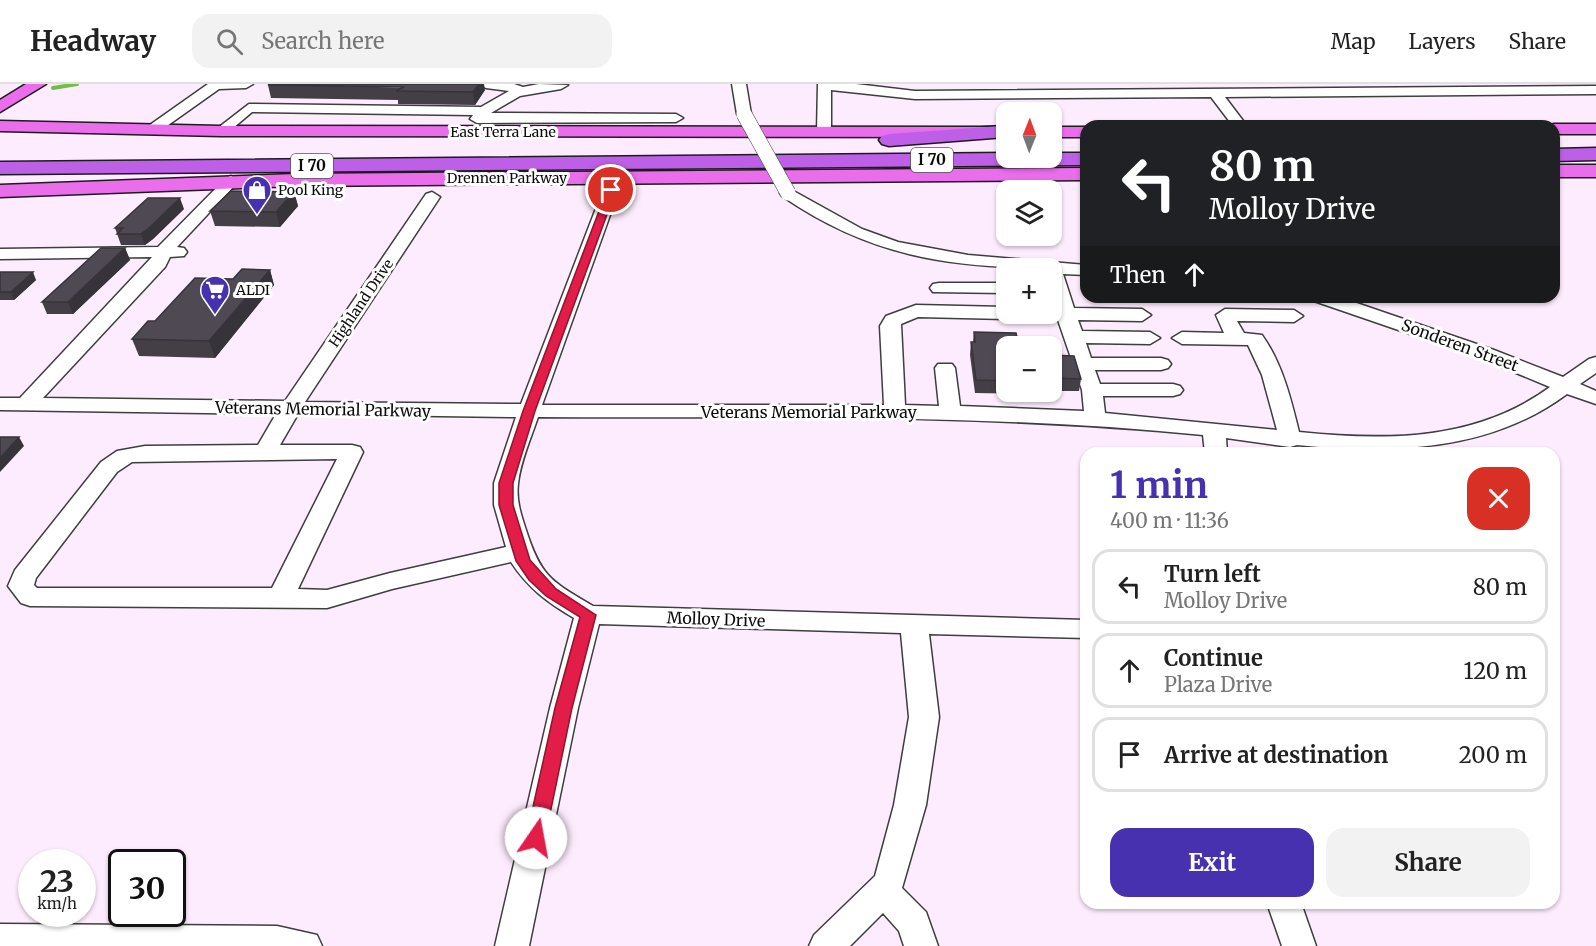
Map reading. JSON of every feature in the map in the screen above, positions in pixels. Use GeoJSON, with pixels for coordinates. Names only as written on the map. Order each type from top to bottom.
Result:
{"type":"FeatureCollection","features":[{"type":"Feature","properties":{"kind":"highway","name":"I 70"},"geometry":{"type":"LineString","coordinates":[[0,156],[741,149],[996,137]]}},
{"type":"Feature","properties":{"kind":"highway"},"geometry":{"type":"LineString","coordinates":[[1560,143],[1596,143]]}},
{"type":"Feature","properties":{"kind":"highway"},"geometry":{"type":"LineString","coordinates":[[1062,147],[1080,147]]}},
{"type":"Feature","properties":{"kind":"highway"},"geometry":{"type":"LineString","coordinates":[[1560,157],[1593,169]]}},
{"type":"Feature","properties":{"kind":"highway","name":"I 70"},"geometry":{"type":"LineString","coordinates":[[0,168],[1080,159]]}},
{"type":"Feature","properties":{"kind":"highway"},"geometry":{"type":"LineString","coordinates":[[778,162],[857,168],[1036,175]]}},
{"type":"Feature","properties":{"kind":"main road"},"geometry":{"type":"LineString","coordinates":[[0,93],[15,84]]}},
{"type":"Feature","properties":{"kind":"main road"},"geometry":{"type":"LineString","coordinates":[[0,107],[38,84]]}},
{"type":"Feature","properties":{"kind":"main road","name":"East Terra Lane"},"geometry":{"type":"LineString","coordinates":[[0,126],[221,131],[464,132],[523,125],[996,137]]}},
{"type":"Feature","properties":{"kind":"main road"},"geometry":{"type":"LineString","coordinates":[[0,132],[63,127]]}},
{"type":"Feature","properties":{"kind":"main road"},"geometry":{"type":"LineString","coordinates":[[1560,129],[1596,129]]}},
{"type":"Feature","properties":{"kind":"main road"},"geometry":{"type":"LineString","coordinates":[[1062,132],[1080,132]]}},
{"type":"Feature","properties":{"kind":"main road"},"geometry":{"type":"LineString","coordinates":[[1560,171],[1593,169]]}},
{"type":"Feature","properties":{"kind":"main road","name":"Drennen Parkway"},"geometry":{"type":"LineString","coordinates":[[0,191],[231,181],[1080,174]]}},
{"type":"Feature","properties":{"kind":"street"},"geometry":{"type":"LineString","coordinates":[[152,130],[216,84],[246,84]]}},
{"type":"Feature","properties":{"kind":"street"},"geometry":{"type":"LineString","coordinates":[[486,84],[504,85],[519,90]]}},
{"type":"Feature","properties":{"kind":"street"},"geometry":{"type":"LineString","coordinates":[[464,132],[481,114],[519,90],[562,84]]}},
{"type":"Feature","properties":{"kind":"street"},"geometry":{"type":"LineString","coordinates":[[523,125],[536,98],[562,84]]}},
{"type":"Feature","properties":{"kind":"street"},"geometry":{"type":"LineString","coordinates":[[739,84],[744,114],[788,193],[833,225],[901,249],[951,258],[996,262]]}},
{"type":"Feature","properties":{"kind":"street"},"geometry":{"type":"LineString","coordinates":[[824,132],[825,85],[858,86],[890,94],[957,89],[1178,88],[1215,93],[1356,87],[1596,90]]}},
{"type":"Feature","properties":{"kind":"street"},"geometry":{"type":"LineString","coordinates":[[1215,93],[1235,120]]}},
{"type":"Feature","properties":{"kind":"street"},"geometry":{"type":"LineString","coordinates":[[221,131],[249,108],[481,114],[523,125],[676,118]]}},
{"type":"Feature","properties":{"kind":"street"},"geometry":{"type":"LineString","coordinates":[[386,132],[400,111]]}},
{"type":"Feature","properties":{"kind":"street"},"geometry":{"type":"LineString","coordinates":[[26,404],[172,252],[231,181]]}},
{"type":"Feature","properties":{"kind":"street"},"geometry":{"type":"LineString","coordinates":[[512,946],[564,708],[588,615],[543,585],[523,561],[506,505],[506,483],[529,411],[611,190]]}},
{"type":"Feature","properties":{"kind":"street","name":"Highland Drive"},"geometry":{"type":"LineString","coordinates":[[265,452],[290,409],[432,197]]}},
{"type":"Feature","properties":{"kind":"street"},"geometry":{"type":"LineString","coordinates":[[0,254],[172,252]]}},
{"type":"Feature","properties":{"kind":"street"},"geometry":{"type":"LineString","coordinates":[[1062,269],[1080,270]]}},
{"type":"Feature","properties":{"kind":"street"},"geometry":{"type":"LineString","coordinates":[[939,288],[996,288]]}},
{"type":"Feature","properties":{"kind":"street","name":"Sonderen Street"},"geometry":{"type":"LineString","coordinates":[[1339,303],[1564,384],[1596,398]]}},
{"type":"Feature","properties":{"kind":"street"},"geometry":{"type":"LineString","coordinates":[[895,412],[890,326],[893,320],[916,311],[996,313]]}},
{"type":"Feature","properties":{"kind":"street"},"geometry":{"type":"LineString","coordinates":[[1062,314],[1142,315]]}},
{"type":"Feature","properties":{"kind":"street"},"geometry":{"type":"LineString","coordinates":[[1237,339],[1225,315],[1294,316]]}},
{"type":"Feature","properties":{"kind":"street"},"geometry":{"type":"LineString","coordinates":[[1062,321],[1073,337],[1092,390],[1095,418]]}},
{"type":"Feature","properties":{"kind":"street"},"geometry":{"type":"LineString","coordinates":[[1073,337],[1150,338]]}},
{"type":"Feature","properties":{"kind":"street"},"geometry":{"type":"LineString","coordinates":[[1182,338],[1255,339],[1264,354],[1290,440]]}},
{"type":"Feature","properties":{"kind":"street","name":"Veterans Memorial Parkway"},"geometry":{"type":"LineString","coordinates":[[1372,447],[1448,438],[1493,428],[1536,408],[1564,384],[1596,363]]}},
{"type":"Feature","properties":{"kind":"street"},"geometry":{"type":"LineString","coordinates":[[1081,364],[1161,364]]}},
{"type":"Feature","properties":{"kind":"street"},"geometry":{"type":"LineString","coordinates":[[945,368],[950,412]]}},
{"type":"Feature","properties":{"kind":"street"},"geometry":{"type":"LineString","coordinates":[[1092,390],[1173,390]]}},
{"type":"Feature","properties":{"kind":"street","name":"Veterans Memorial Parkway"},"geometry":{"type":"LineString","coordinates":[[0,404],[290,409],[950,412],[1095,418],[1215,442],[1290,440],[1341,447]]}},
{"type":"Feature","properties":{"kind":"street"},"geometry":{"type":"LineString","coordinates":[[281,597],[352,453],[145,453],[125,456],[109,467],[24,576],[21,586],[30,597],[327,599],[390,581],[521,552]]}},
{"type":"Feature","properties":{"kind":"street","name":"Molloy Drive"},"geometry":{"type":"LineString","coordinates":[[588,615],[1080,629]]}},
{"type":"Feature","properties":{"kind":"street"},"geometry":{"type":"LineString","coordinates":[[828,946],[884,891],[891,877],[910,806],[924,717],[914,624]]}},
{"type":"Feature","properties":{"kind":"street"},"geometry":{"type":"LineString","coordinates":[[884,891],[914,923],[921,946]]}},
{"type":"Feature","properties":{"kind":"street"},"geometry":{"type":"LineString","coordinates":[[1286,909],[1299,946]]}},
{"type":"Feature","properties":{"kind":"street"},"geometry":{"type":"LineString","coordinates":[[0,939],[234,944],[277,942],[305,946]]}},
{"type":"Feature","properties":{"kind":"building"},"geometry":{"type":"Polygon","coordinates":[[[479,84],[473,92],[396,91],[404,87],[268,85],[479,84]]]}},
{"type":"Feature","properties":{"kind":"building"},"geometry":{"type":"Polygon","coordinates":[[[231,191],[294,192],[276,212],[210,211],[231,191]]]}},
{"type":"Feature","properties":{"kind":"building"},"geometry":{"type":"Polygon","coordinates":[[[148,198],[180,198],[141,234],[117,234],[123,228],[115,228],[148,198]]]}},
{"type":"Feature","properties":{"kind":"building"},"geometry":{"type":"Polygon","coordinates":[[[101,248],[125,248],[68,302],[42,302],[101,248]]]}},
{"type":"Feature","properties":{"kind":"building"},"geometry":{"type":"Polygon","coordinates":[[[242,269],[270,270],[209,341],[132,339],[148,321],[155,321],[195,278],[233,279],[242,269]]]}},
{"type":"Feature","properties":{"kind":"building"},"geometry":{"type":"Polygon","coordinates":[[[0,272],[33,272],[11,292],[0,292],[0,272]]]}},
{"type":"Feature","properties":{"kind":"building"},"geometry":{"type":"Polygon","coordinates":[[[974,332],[1016,333],[1017,336],[996,336],[996,381],[976,380],[971,342],[975,342],[974,332]]]}},
{"type":"Feature","properties":{"kind":"building"},"geometry":{"type":"Polygon","coordinates":[[[1062,355],[1074,356],[1081,379],[1062,378],[1062,355]]]}},
{"type":"Feature","properties":{"kind":"building"},"geometry":{"type":"Polygon","coordinates":[[[0,437],[19,437],[0,458],[0,437]]]}},
{"type":"Feature","properties":{"kind":"waterway"},"geometry":{"type":"LineString","coordinates":[[53,88],[77,84]]}},
{"type":"Feature","properties":{"kind":"place","name":"Pool King"},"geometry":{"type":"Point","coordinates":[257,216]}},
{"type":"Feature","properties":{"kind":"place","name":"ALDI"},"geometry":{"type":"Point","coordinates":[215,316]}},
{"type":"Feature","properties":{"kind":"route"},"geometry":{"type":"LineString","coordinates":[[536,838],[564,708],[588,615],[551,593],[534,577],[523,561],[506,505],[506,483],[529,411],[611,190]]}}]}
